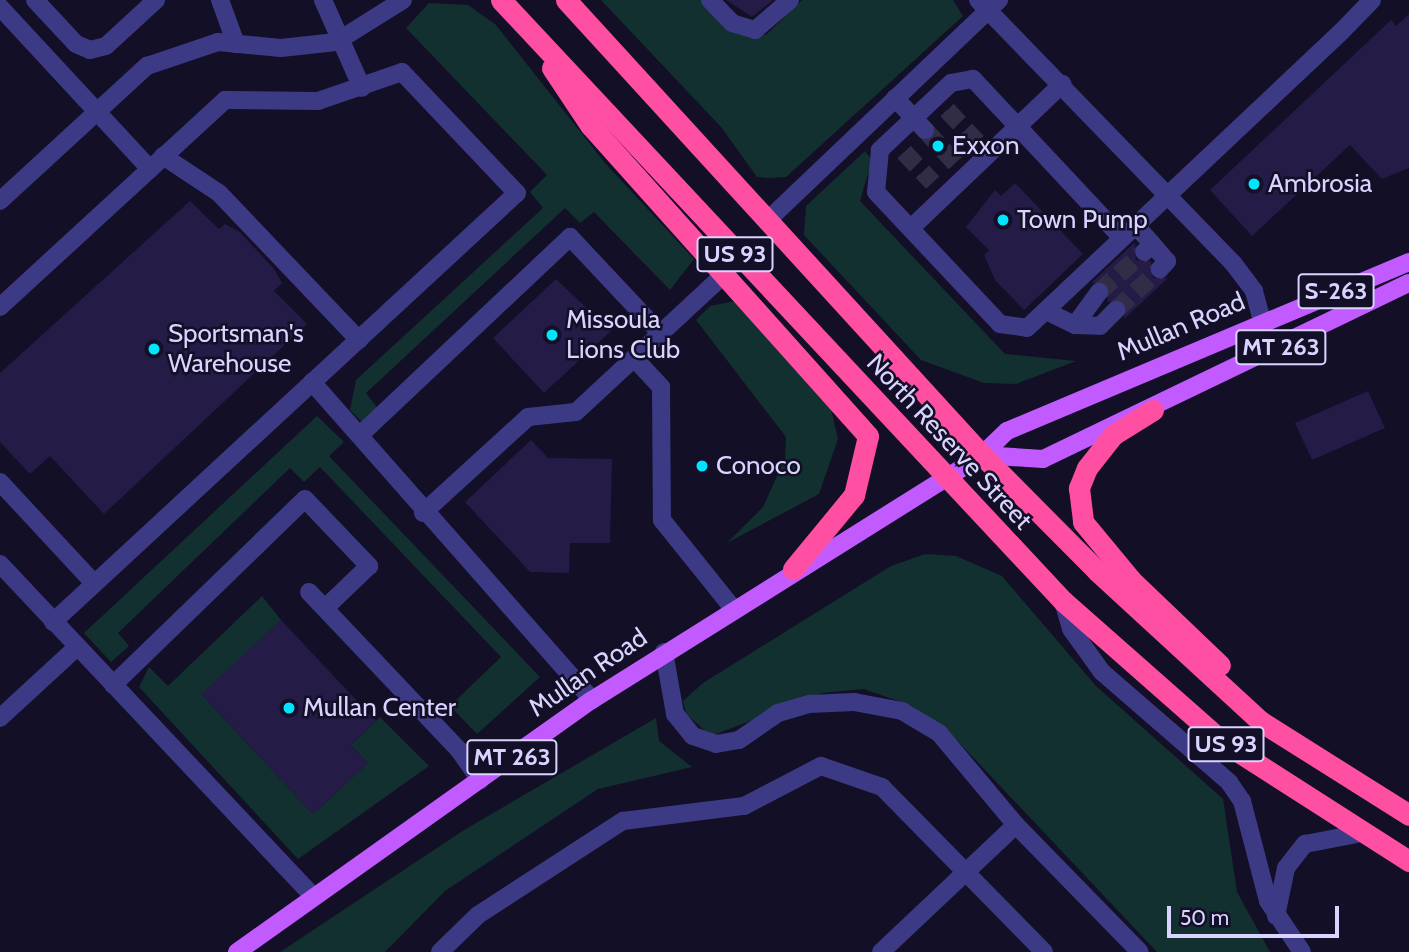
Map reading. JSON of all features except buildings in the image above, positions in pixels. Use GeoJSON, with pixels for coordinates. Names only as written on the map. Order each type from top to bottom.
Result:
{"type":"FeatureCollection","features":[{"type":"Feature","properties":{"kind":"highway","name":"North Reserve Street"},"geometry":{"type":"LineString","coordinates":[[501,0],[942,477],[1063,601],[1212,734],[1357,834],[1409,861]]}},
{"type":"Feature","properties":{"kind":"highway","name":"North Reserve Street"},"geometry":{"type":"LineString","coordinates":[[566,0],[982,455],[1260,721],[1409,816]]}},
{"type":"Feature","properties":{"kind":"highway"},"geometry":{"type":"LineString","coordinates":[[530,30],[590,125],[868,436],[854,495],[793,569]]}},
{"type":"Feature","properties":{"kind":"highway"},"geometry":{"type":"LineString","coordinates":[[1153,410],[1113,435],[1087,468],[1079,488],[1083,522],[1131,580],[1229,674],[1260,721]]}},
{"type":"Feature","properties":{"kind":"main road","name":"Mullan Road"},"geometry":{"type":"LineString","coordinates":[[237,952],[592,700],[732,607],[982,455],[1023,423],[1262,320],[1409,262]]}},
{"type":"Feature","properties":{"kind":"main road","name":"MT 263"},"geometry":{"type":"LineString","coordinates":[[982,455],[1043,459],[1153,410],[1409,283]]}},
{"type":"Feature","properties":{"kind":"street"},"geometry":{"type":"LineString","coordinates":[[36,0],[76,44],[90,50],[106,46],[156,0]]}},
{"type":"Feature","properties":{"kind":"street"},"geometry":{"type":"LineString","coordinates":[[323,0],[362,88]]}},
{"type":"Feature","properties":{"kind":"street"},"geometry":{"type":"LineString","coordinates":[[1,199],[147,66],[188,48],[236,44],[281,48],[341,40],[403,0]]}},
{"type":"Feature","properties":{"kind":"street"},"geometry":{"type":"LineString","coordinates":[[710,0],[732,23],[755,30],[790,0]]}},
{"type":"Feature","properties":{"kind":"street"},"geometry":{"type":"LineString","coordinates":[[1160,268],[1167,261],[1129,232],[973,79],[951,83],[941,104],[898,145],[880,150],[876,192],[1000,324],[1027,328],[1046,311],[1129,232],[1168,195],[1372,0]]}},
{"type":"Feature","properties":{"kind":"street"},"geometry":{"type":"LineString","coordinates":[[225,3],[236,44]]}},
{"type":"Feature","properties":{"kind":"street"},"geometry":{"type":"LineString","coordinates":[[769,219],[989,3],[1241,273],[1262,320]]}},
{"type":"Feature","properties":{"kind":"street"},"geometry":{"type":"LineString","coordinates":[[0,7],[97,112],[157,162],[219,192],[359,340]]}},
{"type":"Feature","properties":{"kind":"street"},"geometry":{"type":"LineString","coordinates":[[0,307],[225,100],[318,101],[402,72],[517,193],[53,622]]}},
{"type":"Feature","properties":{"kind":"street"},"geometry":{"type":"LineString","coordinates":[[911,228],[938,190],[983,148],[1018,126],[1062,84]]}},
{"type":"Feature","properties":{"kind":"street"},"geometry":{"type":"LineString","coordinates":[[895,98],[919,124]]}},
{"type":"Feature","properties":{"kind":"street"},"geometry":{"type":"LineString","coordinates":[[360,435],[570,237],[661,334]]}},
{"type":"Feature","properties":{"kind":"street"},"geometry":{"type":"LineString","coordinates":[[423,513],[528,417],[576,412],[717,281]]}},
{"type":"Feature","properties":{"kind":"street"},"geometry":{"type":"LineString","coordinates":[[1074,326],[1099,292]]}},
{"type":"Feature","properties":{"kind":"street"},"geometry":{"type":"LineString","coordinates":[[1046,311],[1074,326],[1100,326],[1116,310]]}},
{"type":"Feature","properties":{"kind":"street"},"geometry":{"type":"LineString","coordinates":[[634,358],[661,387],[662,520],[732,607]]}},
{"type":"Feature","properties":{"kind":"street"},"geometry":{"type":"LineString","coordinates":[[312,382],[360,435],[423,513],[570,668],[592,700]]}},
{"type":"Feature","properties":{"kind":"street"},"geometry":{"type":"LineString","coordinates":[[0,482],[94,583]]}},
{"type":"Feature","properties":{"kind":"street"},"geometry":{"type":"LineString","coordinates":[[113,685],[305,499],[369,566],[325,608]]}},
{"type":"Feature","properties":{"kind":"street"},"geometry":{"type":"LineString","coordinates":[[0,564],[313,896]]}},
{"type":"Feature","properties":{"kind":"street"},"geometry":{"type":"LineString","coordinates":[[309,592],[480,780]]}},
{"type":"Feature","properties":{"kind":"street"},"geometry":{"type":"LineString","coordinates":[[1063,601],[1071,629],[1102,672],[1229,782],[1242,802],[1276,916],[1302,952]]}},
{"type":"Feature","properties":{"kind":"street"},"geometry":{"type":"LineString","coordinates":[[0,718],[77,647]]}},
{"type":"Feature","properties":{"kind":"street"},"geometry":{"type":"LineString","coordinates":[[664,652],[675,714],[693,736],[716,744],[739,740],[778,713],[809,704],[853,702],[902,711],[939,733],[1016,825],[1140,952]]}},
{"type":"Feature","properties":{"kind":"street"},"geometry":{"type":"LineString","coordinates":[[440,952],[478,915],[623,821],[744,806],[821,766],[882,787],[1044,952]]}},
{"type":"Feature","properties":{"kind":"street"},"geometry":{"type":"LineString","coordinates":[[881,952],[1016,825]]}},
{"type":"Feature","properties":{"kind":"street"},"geometry":{"type":"LineString","coordinates":[[1276,916],[1286,868],[1305,844],[1357,834]]}},
{"type":"Feature","properties":{"kind":"green space"},"geometry":{"type":"Polygon","coordinates":[[[601,0],[705,0],[749,38],[767,34],[802,0],[953,0],[963,16],[786,177],[769,178],[757,177],[721,127],[601,0]]]}},
{"type":"Feature","properties":{"kind":"green space"},"geometry":{"type":"Polygon","coordinates":[[[429,3],[468,5],[496,25],[605,163],[694,259],[670,290],[594,212],[580,223],[565,208],[366,393],[379,410],[364,424],[350,410],[356,380],[543,208],[530,192],[547,175],[406,28],[429,3]]]}},
{"type":"Feature","properties":{"kind":"green space"},"geometry":{"type":"Polygon","coordinates":[[[865,151],[872,160],[860,201],[1005,354],[1076,361],[1016,384],[984,383],[921,360],[804,235],[806,206],[865,151]]]}},
{"type":"Feature","properties":{"kind":"green space"},"geometry":{"type":"Polygon","coordinates":[[[735,301],[831,409],[838,439],[819,494],[727,543],[763,507],[785,459],[786,437],[696,320],[710,306],[735,301]]]}},
{"type":"Feature","properties":{"kind":"green space"},"geometry":{"type":"Polygon","coordinates":[[[317,416],[344,442],[329,456],[540,677],[477,734],[450,706],[501,657],[320,467],[304,482],[290,468],[118,633],[129,646],[111,662],[84,633],[317,416]]]}},
{"type":"Feature","properties":{"kind":"green space"},"geometry":{"type":"Polygon","coordinates":[[[925,554],[956,556],[1002,576],[1096,686],[1223,799],[1237,892],[1270,952],[1157,952],[950,733],[912,706],[864,689],[822,693],[711,736],[686,714],[683,701],[703,683],[891,566],[925,554]]]}},
{"type":"Feature","properties":{"kind":"green space"},"geometry":{"type":"Polygon","coordinates":[[[262,596],[281,620],[202,695],[313,814],[368,763],[351,745],[380,717],[429,766],[298,859],[139,687],[149,667],[168,686],[262,596]]]}},
{"type":"Feature","properties":{"kind":"green space"},"geometry":{"type":"Polygon","coordinates":[[[656,718],[659,741],[692,767],[598,789],[445,891],[385,952],[280,952],[464,830],[656,718]]]}},
{"type":"Feature","properties":{"kind":"tunnel"},"geometry":{"type":"LineString","coordinates":[[947,110],[977,142]]}},
{"type":"Feature","properties":{"kind":"tunnel"},"geometry":{"type":"LineString","coordinates":[[925,130],[955,163]]}},
{"type":"Feature","properties":{"kind":"tunnel"},"geometry":{"type":"LineString","coordinates":[[904,152],[933,183]]}},
{"type":"Feature","properties":{"kind":"tunnel"},"geometry":{"type":"LineString","coordinates":[[1099,292],[1144,252]]}},
{"type":"Feature","properties":{"kind":"tunnel"},"geometry":{"type":"LineString","coordinates":[[1116,310],[1160,269]]}},
{"type":"Feature","properties":{"kind":"place","name":"Exxon"},"geometry":{"type":"Point","coordinates":[938,146]}},
{"type":"Feature","properties":{"kind":"place","name":"Ambrosia"},"geometry":{"type":"Point","coordinates":[1254,184]}},
{"type":"Feature","properties":{"kind":"place","name":"Town Pump"},"geometry":{"type":"Point","coordinates":[1003,220]}},
{"type":"Feature","properties":{"kind":"place","name":"Missoula Lions Club"},"geometry":{"type":"Point","coordinates":[552,335]}},
{"type":"Feature","properties":{"kind":"place","name":"Sportsman's Warehouse"},"geometry":{"type":"Point","coordinates":[154,349]}},
{"type":"Feature","properties":{"kind":"place","name":"Conoco"},"geometry":{"type":"Point","coordinates":[702,466]}},
{"type":"Feature","properties":{"kind":"place","name":"Mullan Center"},"geometry":{"type":"Point","coordinates":[289,708]}}]}
